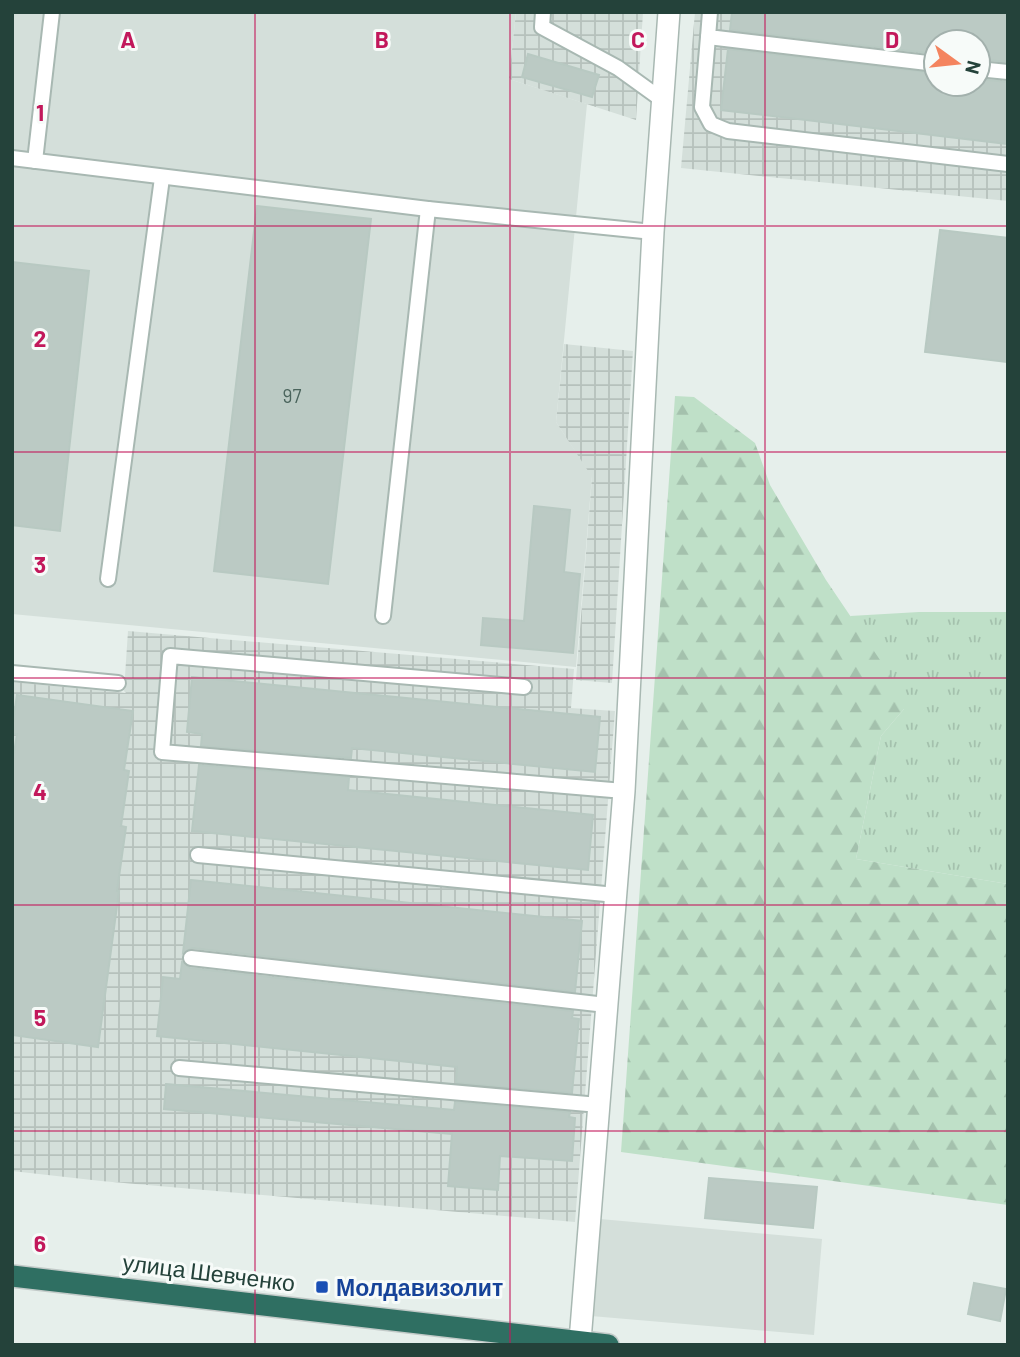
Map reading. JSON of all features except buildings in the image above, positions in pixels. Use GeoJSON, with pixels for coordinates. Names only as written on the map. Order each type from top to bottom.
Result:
{"type":"FeatureCollection","features":[{"type":"Feature","properties":{"kind":"highway","name":"улица Шевченко"},"geometry":{"type":"LineString","coordinates":[[12,1276],[608,1345]]}},
{"type":"Feature","properties":{"kind":"street"},"geometry":{"type":"LineString","coordinates":[[580,1341],[624,791],[653,232],[669,12]]}},
{"type":"Feature","properties":{"kind":"lane"},"geometry":{"type":"LineString","coordinates":[[35,161],[52,12]]}},
{"type":"Feature","properties":{"kind":"lane"},"geometry":{"type":"LineString","coordinates":[[543,12],[542,27],[618,68],[661,99]]}},
{"type":"Feature","properties":{"kind":"lane"},"geometry":{"type":"LineString","coordinates":[[710,12],[702,107],[711,124],[728,131],[1008,163]]}},
{"type":"Feature","properties":{"kind":"lane"},"geometry":{"type":"LineString","coordinates":[[708,37],[922,62]]}},
{"type":"Feature","properties":{"kind":"lane"},"geometry":{"type":"LineString","coordinates":[[12,158],[428,209],[653,232]]}},
{"type":"Feature","properties":{"kind":"lane"},"geometry":{"type":"LineString","coordinates":[[108,579],[162,178]]}},
{"type":"Feature","properties":{"kind":"lane"},"geometry":{"type":"LineString","coordinates":[[383,616],[428,209]]}},
{"type":"Feature","properties":{"kind":"lane"},"geometry":{"type":"LineString","coordinates":[[524,687],[170,656],[162,752],[624,791]]}},
{"type":"Feature","properties":{"kind":"lane"},"geometry":{"type":"LineString","coordinates":[[12,673],[118,683]]}},
{"type":"Feature","properties":{"kind":"lane"},"geometry":{"type":"LineString","coordinates":[[198,855],[616,895]]}},
{"type":"Feature","properties":{"kind":"lane"},"geometry":{"type":"LineString","coordinates":[[191,958],[606,1005]]}},
{"type":"Feature","properties":{"kind":"lane"},"geometry":{"type":"LineString","coordinates":[[179,1068],[599,1105]]}},
{"type":"Feature","properties":{"kind":"shaded area"},"geometry":{"type":"Polygon","coordinates":[[[12,12],[516,12],[509,79],[587,104],[556,422],[592,476],[576,667],[12,614],[12,12]]]}},
{"type":"Feature","properties":{"kind":"shaded area"},"geometry":{"type":"Polygon","coordinates":[[[516,12],[643,12],[636,120],[509,79],[516,12]]]}},
{"type":"Feature","properties":{"kind":"shaded area"},"geometry":{"type":"Polygon","coordinates":[[[695,12],[1008,12],[1008,201],[681,168],[695,12]]]}},
{"type":"Feature","properties":{"kind":"shaded area"},"geometry":{"type":"Polygon","coordinates":[[[564,344],[633,351],[612,683],[576,680],[592,477],[556,422],[564,344]]]}},
{"type":"Feature","properties":{"kind":"shaded area"},"geometry":{"type":"Polygon","coordinates":[[[128,631],[574,669],[571,708],[615,711],[575,1222],[12,1171],[12,682],[126,693],[128,631]]]}},
{"type":"Feature","properties":{"kind":"shaded area"},"geometry":{"type":"Polygon","coordinates":[[[600,1219],[822,1239],[814,1335],[591,1316],[600,1219]]]}},
{"type":"Feature","properties":{"kind":"green space"},"geometry":{"type":"Polygon","coordinates":[[[675,396],[694,397],[755,443],[770,485],[826,580],[905,697],[904,709],[881,736],[856,859],[1008,884],[1008,1205],[621,1152],[675,396]]]}},
{"type":"Feature","properties":{"kind":"green space"},"geometry":{"type":"Polygon","coordinates":[[[919,612],[1008,612],[1008,884],[856,859],[881,736],[904,709],[850,616],[919,612]]]}},
{"type":"Feature","properties":{"kind":"place","name":"Молдавизолит"},"geometry":{"type":"Point","coordinates":[322,1287]}}]}
